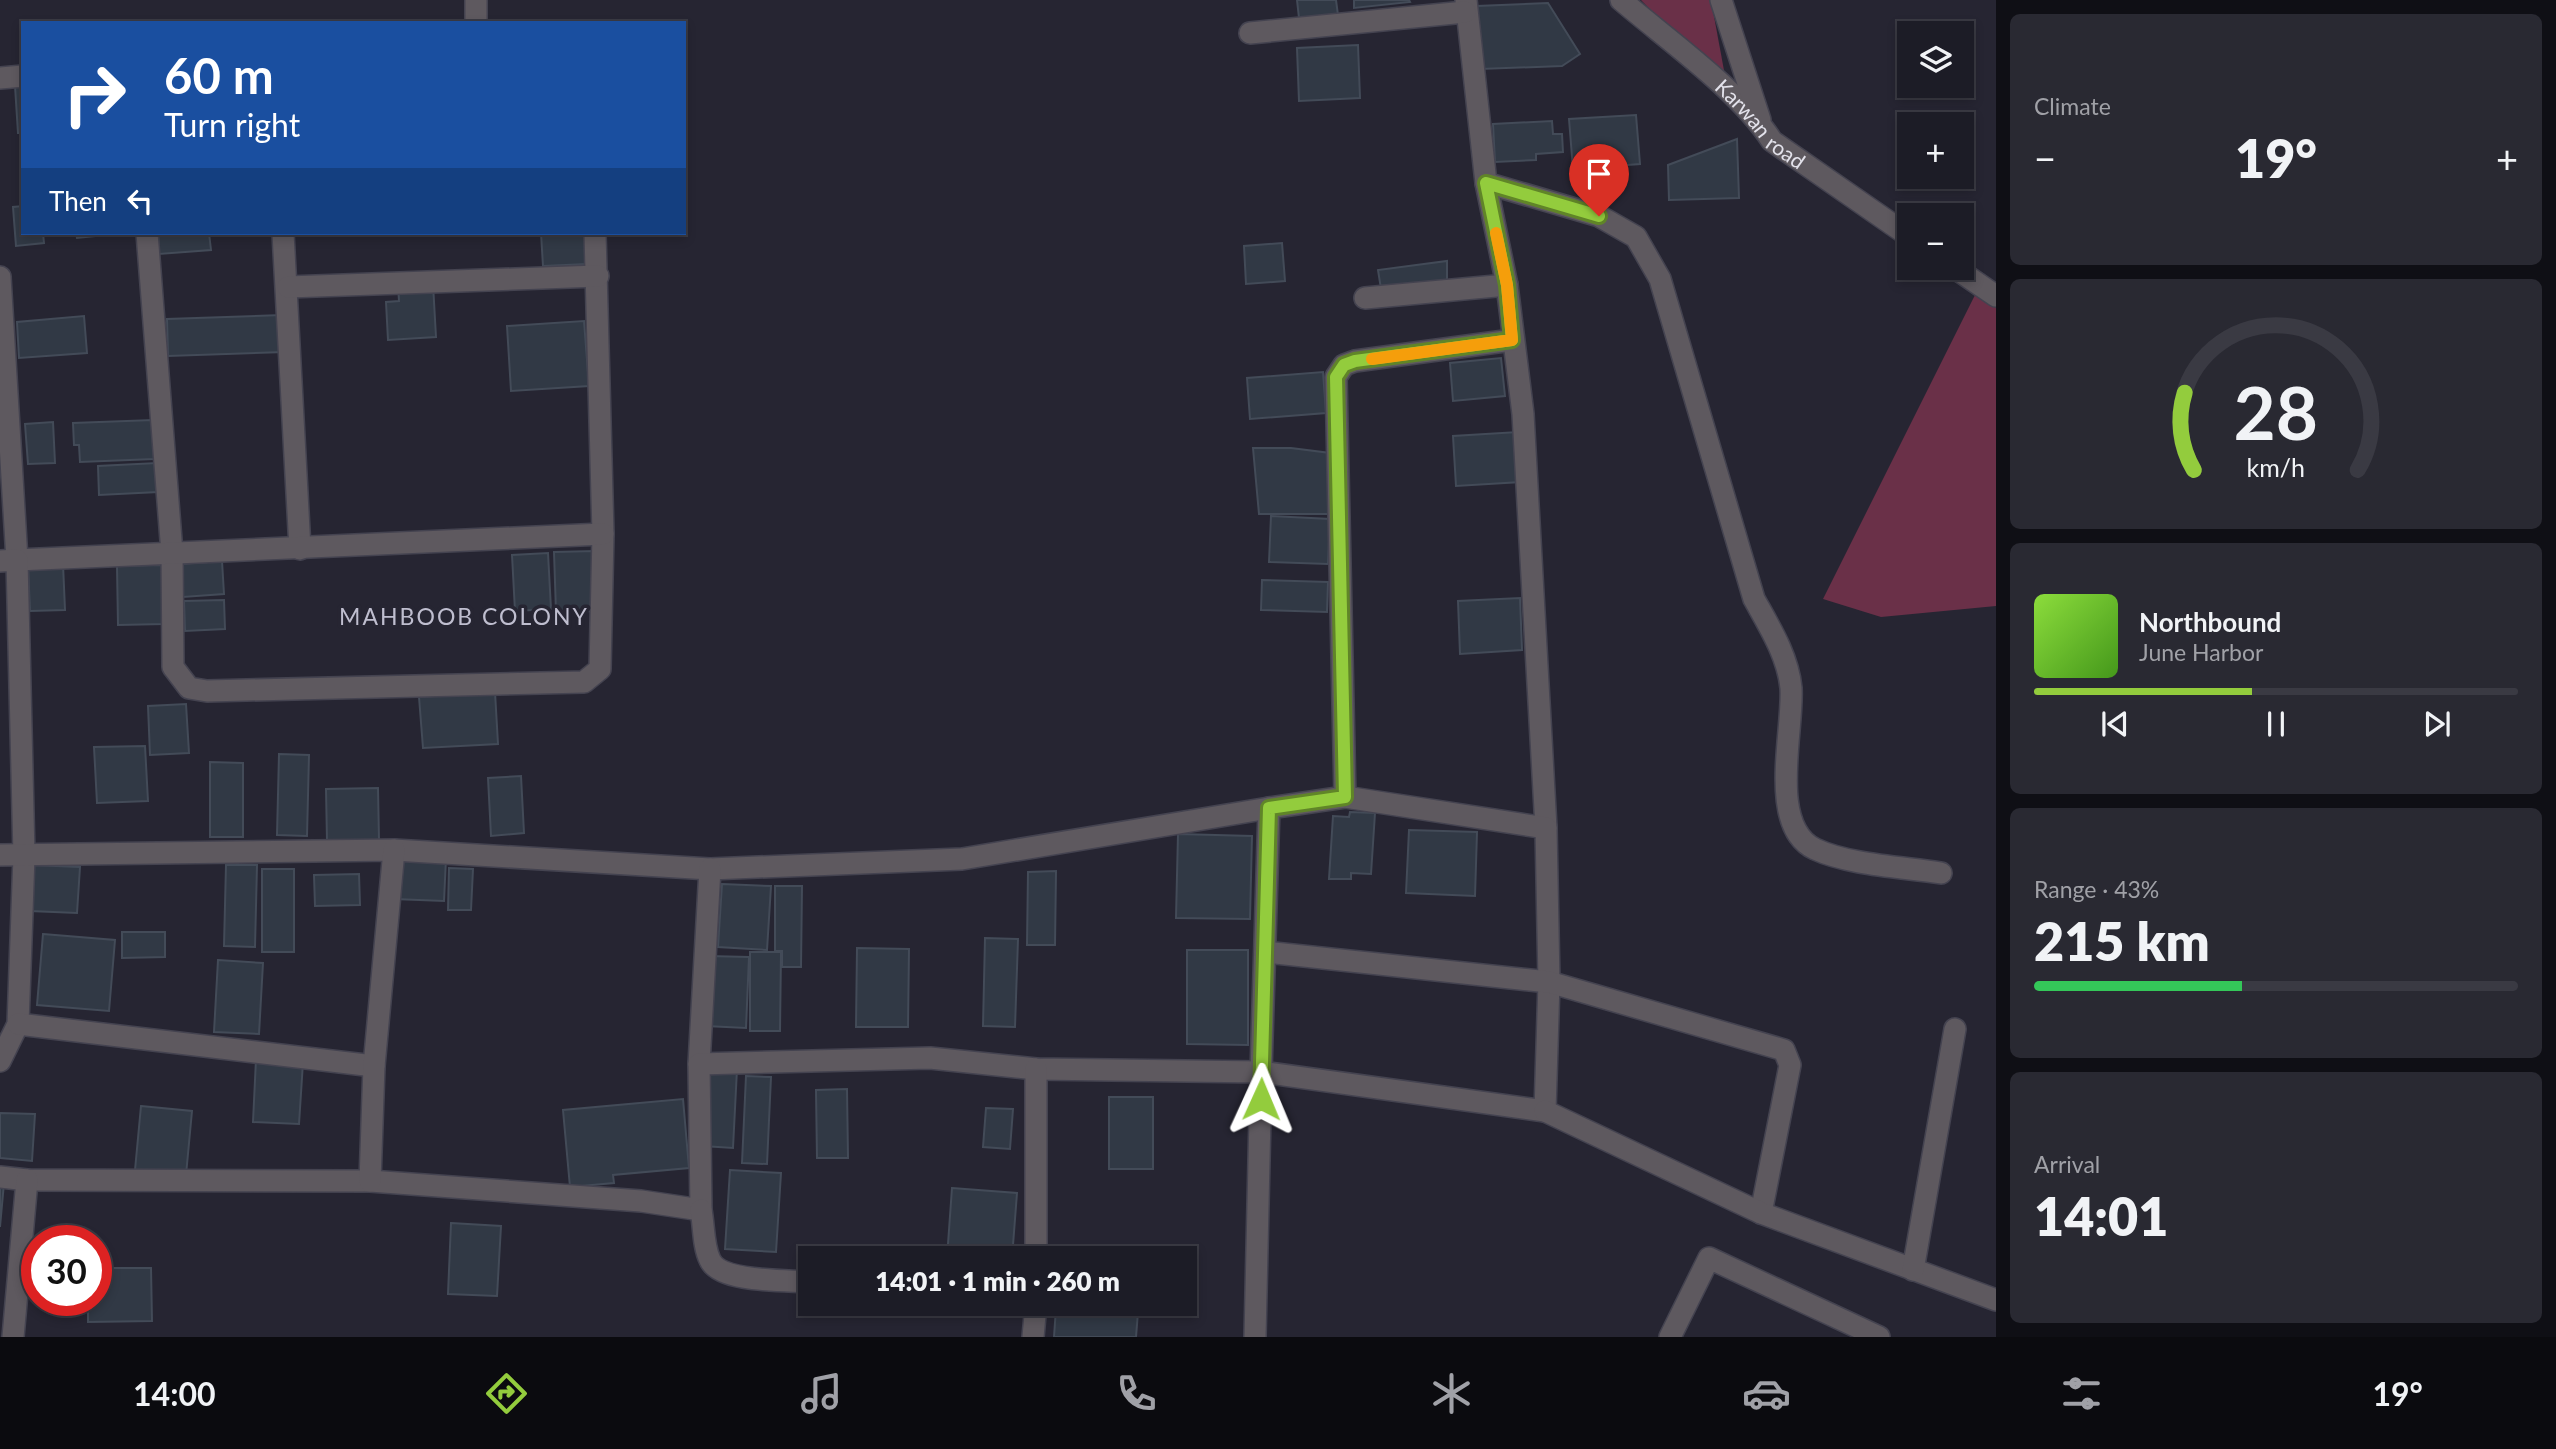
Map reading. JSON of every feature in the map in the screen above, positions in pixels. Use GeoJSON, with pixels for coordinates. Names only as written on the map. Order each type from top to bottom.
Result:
{"type":"FeatureCollection","features":[{"type":"Feature","properties":{"kind":"street"},"geometry":{"type":"LineString","coordinates":[[476,0],[476,21]]}},
{"type":"Feature","properties":{"kind":"street","name":"Karwan road"},"geometry":{"type":"LineString","coordinates":[[1621,0],[1762,125],[1772,141],[1897,228]]}},
{"type":"Feature","properties":{"kind":"street"},"geometry":{"type":"LineString","coordinates":[[1721,0],[1762,125]]}},
{"type":"Feature","properties":{"kind":"street"},"geometry":{"type":"LineString","coordinates":[[1250,33],[1465,6],[1486,183],[1507,285],[1523,414],[1546,828],[1549,982],[1545,1111]]}},
{"type":"Feature","properties":{"kind":"street"},"geometry":{"type":"LineString","coordinates":[[0,78],[21,76]]}},
{"type":"Feature","properties":{"kind":"street"},"geometry":{"type":"LineString","coordinates":[[1486,183],[1599,216],[1636,237],[1660,278],[1754,599],[1778,642],[1791,686],[1787,782],[1789,816],[1799,838],[1813,848],[1837,856],[1941,873]]}},
{"type":"Feature","properties":{"kind":"street"},"geometry":{"type":"LineString","coordinates":[[147,235],[172,553],[173,667],[189,688],[207,691],[584,682],[600,669],[603,534],[595,235]]}},
{"type":"Feature","properties":{"kind":"street"},"geometry":{"type":"LineString","coordinates":[[283,235],[300,549]]}},
{"type":"Feature","properties":{"kind":"street"},"geometry":{"type":"LineString","coordinates":[[0,276],[8,560],[23,856],[18,1024],[0,1061]]}},
{"type":"Feature","properties":{"kind":"street"},"geometry":{"type":"LineString","coordinates":[[288,287],[598,276]]}},
{"type":"Feature","properties":{"kind":"street"},"geometry":{"type":"LineString","coordinates":[[1973,280],[1996,296]]}},
{"type":"Feature","properties":{"kind":"street"},"geometry":{"type":"LineString","coordinates":[[1365,298],[1507,285]]}},
{"type":"Feature","properties":{"kind":"street"},"geometry":{"type":"LineString","coordinates":[[1345,797],[1336,377],[1344,365],[1355,361],[1512,340]]}},
{"type":"Feature","properties":{"kind":"street"},"geometry":{"type":"LineString","coordinates":[[8,560],[603,534]]}},
{"type":"Feature","properties":{"kind":"street"},"geometry":{"type":"LineString","coordinates":[[0,855],[394,849],[710,869],[962,859],[1345,797],[1546,828]]}},
{"type":"Feature","properties":{"kind":"street"},"geometry":{"type":"LineString","coordinates":[[1255,1337],[1269,808]]}},
{"type":"Feature","properties":{"kind":"street"},"geometry":{"type":"LineString","coordinates":[[370,1181],[374,1066],[394,849]]}},
{"type":"Feature","properties":{"kind":"street"},"geometry":{"type":"LineString","coordinates":[[710,869],[699,1064],[701,1210],[709,1259],[716,1268],[733,1276],[798,1281]]}},
{"type":"Feature","properties":{"kind":"street"},"geometry":{"type":"LineString","coordinates":[[1265,953],[1549,982],[1784,1050],[1790,1065],[1761,1213]]}},
{"type":"Feature","properties":{"kind":"street"},"geometry":{"type":"LineString","coordinates":[[18,1024],[374,1066]]}},
{"type":"Feature","properties":{"kind":"street"},"geometry":{"type":"LineString","coordinates":[[1913,1270],[1955,1029]]}},
{"type":"Feature","properties":{"kind":"street"},"geometry":{"type":"LineString","coordinates":[[699,1064],[930,1058],[1036,1069],[1261,1072],[1545,1111],[1761,1213],[1996,1300]]}},
{"type":"Feature","properties":{"kind":"street"},"geometry":{"type":"LineString","coordinates":[[1036,1069],[1036,1246]]}},
{"type":"Feature","properties":{"kind":"street"},"geometry":{"type":"LineString","coordinates":[[0,1177],[27,1180],[370,1181],[641,1201],[701,1210]]}},
{"type":"Feature","properties":{"kind":"street"},"geometry":{"type":"LineString","coordinates":[[13,1337],[27,1180]]}},
{"type":"Feature","properties":{"kind":"street"},"geometry":{"type":"LineString","coordinates":[[1670,1337],[1709,1258],[1879,1337]]}},
{"type":"Feature","properties":{"kind":"street"},"geometry":{"type":"LineString","coordinates":[[1033,1337],[1035,1316]]}},
{"type":"Feature","properties":{"kind":"shaded area"},"geometry":{"type":"Polygon","coordinates":[[[1641,0],[1711,0],[1728,92],[1641,0]]]}},
{"type":"Feature","properties":{"kind":"shaded area"},"geometry":{"type":"Polygon","coordinates":[[[1980,285],[1996,296],[1996,606],[1881,617],[1823,599],[1980,285]]]}},
{"type":"Feature","properties":{"kind":"building"},"geometry":{"type":"Polygon","coordinates":[[[1297,0],[1336,0],[1338,15],[1299,18],[1297,0]]]}},
{"type":"Feature","properties":{"kind":"building"},"geometry":{"type":"Polygon","coordinates":[[[1354,0],[1409,0],[1410,2],[1354,8],[1354,0]]]}},
{"type":"Feature","properties":{"kind":"building"},"geometry":{"type":"Polygon","coordinates":[[[1548,3],[1580,54],[1562,66],[1480,69],[1477,6],[1548,3]]]}},
{"type":"Feature","properties":{"kind":"building"},"geometry":{"type":"Polygon","coordinates":[[[1358,45],[1360,98],[1299,101],[1297,48],[1358,45]]]}},
{"type":"Feature","properties":{"kind":"building"},"geometry":{"type":"Polygon","coordinates":[[[21,85],[21,133],[18,133],[15,86],[21,85]]]}},
{"type":"Feature","properties":{"kind":"building"},"geometry":{"type":"Polygon","coordinates":[[[1636,115],[1640,164],[1573,169],[1569,119],[1636,115]]]}},
{"type":"Feature","properties":{"kind":"building"},"geometry":{"type":"Polygon","coordinates":[[[1552,121],[1553,134],[1562,134],[1563,152],[1536,154],[1536,160],[1495,162],[1493,124],[1552,121]]]}},
{"type":"Feature","properties":{"kind":"building"},"geometry":{"type":"Polygon","coordinates":[[[1737,139],[1739,198],[1669,200],[1668,165],[1737,139]]]}},
{"type":"Feature","properties":{"kind":"building"},"geometry":{"type":"Polygon","coordinates":[[[21,206],[21,235],[43,235],[44,243],[16,246],[13,207],[21,206]]]}},
{"type":"Feature","properties":{"kind":"building"},"geometry":{"type":"Polygon","coordinates":[[[76,235],[106,235],[77,238],[76,235]]]}},
{"type":"Feature","properties":{"kind":"building"},"geometry":{"type":"Polygon","coordinates":[[[158,235],[209,235],[211,250],[159,254],[158,235]]]}},
{"type":"Feature","properties":{"kind":"building"},"geometry":{"type":"Polygon","coordinates":[[[541,235],[586,235],[588,264],[543,266],[541,235]]]}},
{"type":"Feature","properties":{"kind":"building"},"geometry":{"type":"Polygon","coordinates":[[[1282,243],[1285,281],[1246,284],[1244,246],[1282,243]]]}},
{"type":"Feature","properties":{"kind":"building"},"geometry":{"type":"Polygon","coordinates":[[[1447,261],[1447,286],[1381,289],[1378,270],[1447,261]]]}},
{"type":"Feature","properties":{"kind":"building"},"geometry":{"type":"Polygon","coordinates":[[[433,284],[436,337],[388,340],[386,302],[399,301],[398,286],[433,284]]]}},
{"type":"Feature","properties":{"kind":"building"},"geometry":{"type":"Polygon","coordinates":[[[282,315],[284,352],[168,356],[167,319],[282,315]]]}},
{"type":"Feature","properties":{"kind":"building"},"geometry":{"type":"Polygon","coordinates":[[[84,316],[87,353],[19,358],[17,322],[84,316]]]}},
{"type":"Feature","properties":{"kind":"building"},"geometry":{"type":"Polygon","coordinates":[[[584,321],[589,386],[511,391],[507,326],[584,321]]]}},
{"type":"Feature","properties":{"kind":"building"},"geometry":{"type":"Polygon","coordinates":[[[1501,358],[1505,396],[1453,401],[1450,363],[1501,358]]]}},
{"type":"Feature","properties":{"kind":"building"},"geometry":{"type":"Polygon","coordinates":[[[1323,372],[1326,413],[1250,419],[1247,378],[1323,372]]]}},
{"type":"Feature","properties":{"kind":"building"},"geometry":{"type":"Polygon","coordinates":[[[153,420],[154,459],[80,462],[79,445],[74,445],[73,423],[153,420]]]}},
{"type":"Feature","properties":{"kind":"building"},"geometry":{"type":"Polygon","coordinates":[[[53,422],[55,463],[28,464],[25,424],[53,422]]]}},
{"type":"Feature","properties":{"kind":"building"},"geometry":{"type":"Polygon","coordinates":[[[1518,432],[1521,482],[1456,486],[1453,436],[1518,432]]]}},
{"type":"Feature","properties":{"kind":"building"},"geometry":{"type":"Polygon","coordinates":[[[1253,448],[1291,448],[1330,453],[1330,514],[1259,514],[1253,448]]]}},
{"type":"Feature","properties":{"kind":"building"},"geometry":{"type":"Polygon","coordinates":[[[157,463],[158,492],[99,495],[98,466],[157,463]]]}},
{"type":"Feature","properties":{"kind":"building"},"geometry":{"type":"Polygon","coordinates":[[[1271,516],[1330,519],[1328,564],[1269,562],[1271,516]]]}},
{"type":"Feature","properties":{"kind":"building"},"geometry":{"type":"Polygon","coordinates":[[[595,551],[597,611],[556,612],[554,552],[595,551]]]}},
{"type":"Feature","properties":{"kind":"building"},"geometry":{"type":"Polygon","coordinates":[[[548,553],[551,609],[515,611],[512,555],[548,553]]]}},
{"type":"Feature","properties":{"kind":"building"},"geometry":{"type":"Polygon","coordinates":[[[222,561],[224,594],[183,597],[181,564],[222,561]]]}},
{"type":"Feature","properties":{"kind":"building"},"geometry":{"type":"Polygon","coordinates":[[[63,564],[65,610],[30,611],[28,565],[63,564]]]}},
{"type":"Feature","properties":{"kind":"building"},"geometry":{"type":"Polygon","coordinates":[[[162,565],[164,624],[118,625],[117,566],[162,565]]]}},
{"type":"Feature","properties":{"kind":"building"},"geometry":{"type":"Polygon","coordinates":[[[1262,580],[1328,582],[1327,612],[1261,610],[1262,580]]]}},
{"type":"Feature","properties":{"kind":"building"},"geometry":{"type":"Polygon","coordinates":[[[1520,598],[1522,650],[1460,654],[1458,601],[1520,598]]]}},
{"type":"Feature","properties":{"kind":"building"},"geometry":{"type":"Polygon","coordinates":[[[224,600],[225,629],[185,631],[184,601],[224,600]]]}},
{"type":"Feature","properties":{"kind":"building"},"geometry":{"type":"Polygon","coordinates":[[[495,692],[498,744],[423,748],[419,697],[495,692]]]}},
{"type":"Feature","properties":{"kind":"building"},"geometry":{"type":"Polygon","coordinates":[[[186,704],[189,753],[150,755],[148,706],[186,704]]]}},
{"type":"Feature","properties":{"kind":"building"},"geometry":{"type":"Polygon","coordinates":[[[145,746],[148,801],[97,803],[94,747],[145,746]]]}},
{"type":"Feature","properties":{"kind":"building"},"geometry":{"type":"Polygon","coordinates":[[[279,754],[309,755],[307,836],[277,835],[279,754]]]}},
{"type":"Feature","properties":{"kind":"building"},"geometry":{"type":"Polygon","coordinates":[[[210,762],[243,763],[243,837],[210,837],[210,762]]]}},
{"type":"Feature","properties":{"kind":"building"},"geometry":{"type":"Polygon","coordinates":[[[521,776],[524,833],[491,836],[488,778],[521,776]]]}},
{"type":"Feature","properties":{"kind":"building"},"geometry":{"type":"Polygon","coordinates":[[[378,788],[379,840],[327,841],[326,789],[378,788]]]}},
{"type":"Feature","properties":{"kind":"building"},"geometry":{"type":"Polygon","coordinates":[[[1350,812],[1375,813],[1371,874],[1351,873],[1351,879],[1329,879],[1333,816],[1349,817],[1350,812]]]}},
{"type":"Feature","properties":{"kind":"building"},"geometry":{"type":"Polygon","coordinates":[[[1409,830],[1477,832],[1475,896],[1406,893],[1409,830]]]}},
{"type":"Feature","properties":{"kind":"building"},"geometry":{"type":"Polygon","coordinates":[[[1178,834],[1252,836],[1250,919],[1176,918],[1178,834]]]}},
{"type":"Feature","properties":{"kind":"building"},"geometry":{"type":"Polygon","coordinates":[[[396,856],[446,858],[444,901],[394,899],[396,856]]]}},
{"type":"Feature","properties":{"kind":"building"},"geometry":{"type":"Polygon","coordinates":[[[32,865],[80,867],[77,913],[30,911],[32,865]]]}},
{"type":"Feature","properties":{"kind":"building"},"geometry":{"type":"Polygon","coordinates":[[[226,865],[257,865],[255,947],[224,946],[226,865]]]}},
{"type":"Feature","properties":{"kind":"building"},"geometry":{"type":"Polygon","coordinates":[[[449,868],[473,869],[471,910],[448,910],[449,868]]]}},
{"type":"Feature","properties":{"kind":"building"},"geometry":{"type":"Polygon","coordinates":[[[262,869],[294,869],[294,952],[262,952],[262,869]]]}},
{"type":"Feature","properties":{"kind":"building"},"geometry":{"type":"Polygon","coordinates":[[[1056,871],[1055,945],[1027,945],[1028,872],[1056,871]]]}},
{"type":"Feature","properties":{"kind":"building"},"geometry":{"type":"Polygon","coordinates":[[[359,874],[360,905],[315,906],[314,875],[359,874]]]}},
{"type":"Feature","properties":{"kind":"building"},"geometry":{"type":"Polygon","coordinates":[[[722,884],[771,886],[767,950],[718,947],[722,884]]]}},
{"type":"Feature","properties":{"kind":"building"},"geometry":{"type":"Polygon","coordinates":[[[775,886],[802,886],[801,967],[782,967],[782,951],[775,951],[775,886]]]}},
{"type":"Feature","properties":{"kind":"building"},"geometry":{"type":"Polygon","coordinates":[[[122,932],[165,932],[165,957],[122,958],[122,932]]]}},
{"type":"Feature","properties":{"kind":"building"},"geometry":{"type":"Polygon","coordinates":[[[43,934],[115,940],[109,1011],[37,1005],[43,934]]]}},
{"type":"Feature","properties":{"kind":"building"},"geometry":{"type":"Polygon","coordinates":[[[985,938],[1018,939],[1015,1027],[983,1026],[985,938]]]}},
{"type":"Feature","properties":{"kind":"building"},"geometry":{"type":"Polygon","coordinates":[[[857,948],[909,949],[908,1027],[856,1027],[857,948]]]}},
{"type":"Feature","properties":{"kind":"building"},"geometry":{"type":"Polygon","coordinates":[[[1187,950],[1248,950],[1248,1045],[1187,1044],[1187,950]]]}},
{"type":"Feature","properties":{"kind":"building"},"geometry":{"type":"Polygon","coordinates":[[[750,952],[781,952],[780,1031],[750,1031],[750,952]]]}},
{"type":"Feature","properties":{"kind":"building"},"geometry":{"type":"Polygon","coordinates":[[[708,956],[749,957],[746,1028],[706,1026],[708,956]]]}},
{"type":"Feature","properties":{"kind":"building"},"geometry":{"type":"Polygon","coordinates":[[[218,960],[263,963],[259,1034],[214,1032],[218,960]]]}},
{"type":"Feature","properties":{"kind":"building"},"geometry":{"type":"Polygon","coordinates":[[[256,1059],[303,1062],[299,1124],[253,1122],[256,1059]]]}},
{"type":"Feature","properties":{"kind":"building"},"geometry":{"type":"Polygon","coordinates":[[[708,1067],[737,1069],[733,1148],[703,1146],[708,1067]]]}},
{"type":"Feature","properties":{"kind":"building"},"geometry":{"type":"Polygon","coordinates":[[[746,1076],[771,1077],[767,1164],[742,1163],[746,1076]]]}},
{"type":"Feature","properties":{"kind":"building"},"geometry":{"type":"Polygon","coordinates":[[[847,1089],[848,1158],[817,1158],[816,1090],[847,1089]]]}},
{"type":"Feature","properties":{"kind":"building"},"geometry":{"type":"Polygon","coordinates":[[[1109,1097],[1153,1097],[1153,1169],[1109,1169],[1109,1097]]]}},
{"type":"Feature","properties":{"kind":"building"},"geometry":{"type":"Polygon","coordinates":[[[683,1099],[689,1168],[613,1175],[614,1183],[570,1187],[563,1110],[683,1099]]]}},
{"type":"Feature","properties":{"kind":"building"},"geometry":{"type":"Polygon","coordinates":[[[141,1106],[192,1111],[186,1175],[135,1170],[141,1106]]]}},
{"type":"Feature","properties":{"kind":"building"},"geometry":{"type":"Polygon","coordinates":[[[986,1108],[1013,1109],[1010,1149],[983,1147],[986,1108]]]}},
{"type":"Feature","properties":{"kind":"building"},"geometry":{"type":"Polygon","coordinates":[[[0,1113],[35,1114],[32,1161],[0,1158],[0,1113]]]}},
{"type":"Feature","properties":{"kind":"building"},"geometry":{"type":"Polygon","coordinates":[[[730,1170],[781,1173],[776,1252],[725,1249],[730,1170]]]}},
{"type":"Feature","properties":{"kind":"building"},"geometry":{"type":"Polygon","coordinates":[[[0,1183],[4,1183],[0,1227],[0,1183]]]}},
{"type":"Feature","properties":{"kind":"building"},"geometry":{"type":"Polygon","coordinates":[[[952,1188],[1017,1193],[1013,1246],[948,1246],[952,1188]]]}},
{"type":"Feature","properties":{"kind":"building"},"geometry":{"type":"Polygon","coordinates":[[[451,1223],[501,1226],[497,1296],[448,1294],[451,1223]]]}},
{"type":"Feature","properties":{"kind":"building"},"geometry":{"type":"Polygon","coordinates":[[[112,1268],[151,1268],[152,1321],[88,1322],[88,1316],[112,1316],[112,1268]]]}},
{"type":"Feature","properties":{"kind":"building"},"geometry":{"type":"Polygon","coordinates":[[[1055,1316],[1138,1316],[1136,1337],[1054,1337],[1055,1316]]]}},
{"type":"Feature","properties":{"kind":"slow traffic"},"geometry":{"type":"LineString","coordinates":[[1372,359],[1512,340],[1507,285],[1496,233]]}},
{"type":"Feature","properties":{"kind":"district","name":"MAHBOOB COLONY"},"geometry":{"type":"Point","coordinates":[464,616]}},
{"type":"Feature","properties":{"kind":"route"},"geometry":{"type":"LineString","coordinates":[[1261,1099],[1269,808],[1345,797],[1336,377],[1344,365],[1355,361],[1512,340],[1507,285],[1486,183],[1599,216]]}}]}
